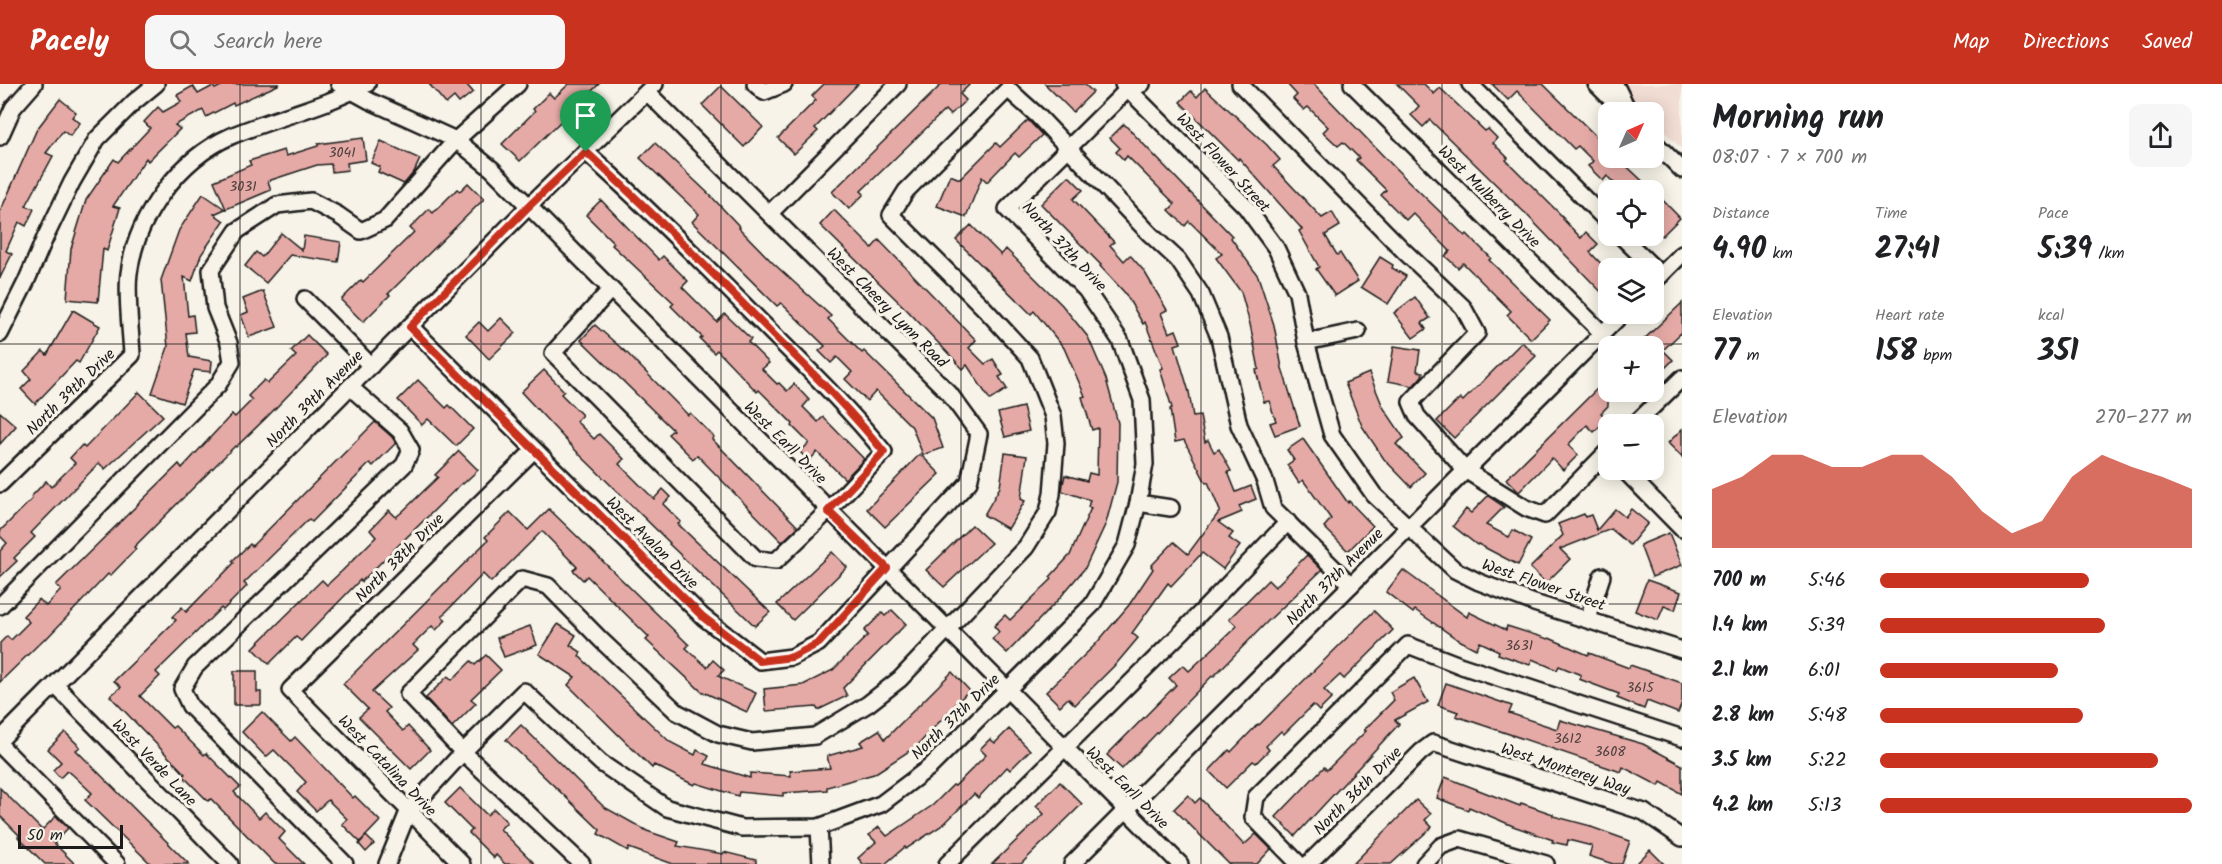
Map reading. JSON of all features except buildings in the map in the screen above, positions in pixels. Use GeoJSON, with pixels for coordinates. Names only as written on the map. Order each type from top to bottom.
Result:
{"type":"FeatureCollection","features":[{"type":"Feature","properties":{"kind":"street"},"geometry":{"type":"LineString","coordinates":[[0,136],[13,108],[34,84]]}},
{"type":"Feature","properties":{"kind":"street"},"geometry":{"type":"LineString","coordinates":[[0,334],[22,292],[72,182],[97,139],[134,102],[156,84]]}},
{"type":"Feature","properties":{"kind":"street","name":"West Earll Drive"},"geometry":{"type":"LineString","coordinates":[[339,84],[360,88],[370,101],[456,140],[492,169],[828,511],[1180,864]]}},
{"type":"Feature","properties":{"kind":"street"},"geometry":{"type":"LineString","coordinates":[[0,606],[219,385],[231,362],[229,343],[215,308],[211,270],[237,231],[277,205],[311,201],[338,215],[361,231],[385,220],[456,140],[518,84]]}},
{"type":"Feature","properties":{"kind":"street"},"geometry":{"type":"LineString","coordinates":[[755,84],[764,92],[784,84]]}},
{"type":"Feature","properties":{"kind":"street"},"geometry":{"type":"LineString","coordinates":[[770,213],[898,84]]}},
{"type":"Feature","properties":{"kind":"street"},"geometry":{"type":"LineString","coordinates":[[1240,84],[1404,251],[1463,306],[1477,333],[1411,402],[1417,416],[1465,470],[1526,508],[1545,515],[1598,462]]}},
{"type":"Feature","properties":{"kind":"street","name":"West Mulberry Drive"},"geometry":{"type":"LineString","coordinates":[[1352,84],[1602,333]]}},
{"type":"Feature","properties":{"kind":"street"},"geometry":{"type":"LineString","coordinates":[[1470,84],[1598,212]]}},
{"type":"Feature","properties":{"kind":"street"},"geometry":{"type":"LineString","coordinates":[[1596,84],[1614,102]]}},
{"type":"Feature","properties":{"kind":"street"},"geometry":{"type":"LineString","coordinates":[[1615,84],[1624,102]]}},
{"type":"Feature","properties":{"kind":"street","name":"North 37th Drive"},"geometry":{"type":"LineString","coordinates":[[463,752],[524,691],[601,763],[667,808],[742,828],[819,827],[881,804],[930,767],[1092,606],[1127,544],[1138,503],[1145,464],[1142,400],[1120,340],[1086,291],[1007,209],[1131,86]]}},
{"type":"Feature","properties":{"kind":"street","name":"West Flower Street"},"geometry":{"type":"LineString","coordinates":[[1131,86],[1246,207],[1276,249],[1297,293],[1306,342],[1332,435],[1374,495],[1455,570],[1479,582],[1534,603],[1682,650]]}},
{"type":"Feature","properties":{"kind":"street","name":"North 39th Drive"},"geometry":{"type":"LineString","coordinates":[[1,480],[132,355],[129,274],[138,236],[155,205],[179,174],[206,151],[230,137],[331,102],[360,88]]}},
{"type":"Feature","properties":{"kind":"street","name":"West Cheery Lynn Road"},"geometry":{"type":"LineString","coordinates":[[651,88],[770,213],[949,393],[979,434],[969,482],[887,568]]}},
{"type":"Feature","properties":{"kind":"street","name":"North 39th Avenue"},"geometry":{"type":"LineString","coordinates":[[0,742],[528,207],[651,88]]}},
{"type":"Feature","properties":{"kind":"street"},"geometry":{"type":"LineString","coordinates":[[582,864],[463,752],[408,694],[522,579],[548,586],[677,712],[718,734],[752,742],[815,736],[868,704],[900,680],[1026,547],[1048,512],[1052,494],[1056,443],[1053,416],[1030,358],[984,308],[891,215],[906,191],[1008,89],[1038,116],[1150,234],[1178,260],[1201,294],[1220,337],[1239,425],[1265,481],[1273,508],[1351,585]]}},
{"type":"Feature","properties":{"kind":"street"},"geometry":{"type":"LineString","coordinates":[[586,152],[642,203],[795,356],[862,425],[884,452],[776,561],[756,559],[553,353],[610,290]]}},
{"type":"Feature","properties":{"kind":"street"},"geometry":{"type":"LineString","coordinates":[[1664,152],[1682,170]]}},
{"type":"Feature","properties":{"kind":"street"},"geometry":{"type":"LineString","coordinates":[[1629,246],[1639,258]]}},
{"type":"Feature","properties":{"kind":"street"},"geometry":{"type":"LineString","coordinates":[[1664,272],[1682,254]]}},
{"type":"Feature","properties":{"kind":"street"},"geometry":{"type":"LineString","coordinates":[[305,299],[371,366]]}},
{"type":"Feature","properties":{"kind":"street","name":"North 37th Avenue"},"geometry":{"type":"LineString","coordinates":[[1072,864],[1611,324]]}},
{"type":"Feature","properties":{"kind":"street","name":"West Avalon Drive"},"geometry":{"type":"LineString","coordinates":[[410,327],[703,617],[760,661],[792,657],[819,643],[887,568]]}},
{"type":"Feature","properties":{"kind":"street"},"geometry":{"type":"LineString","coordinates":[[1306,342],[1358,331]]}},
{"type":"Feature","properties":{"kind":"street"},"geometry":{"type":"LineString","coordinates":[[1645,414],[1682,378]]}},
{"type":"Feature","properties":{"kind":"street"},"geometry":{"type":"LineString","coordinates":[[345,864],[190,706],[182,689],[195,667],[404,465],[411,450],[400,431],[350,387]]}},
{"type":"Feature","properties":{"kind":"street","name":"North 38th Drive"},"geometry":{"type":"LineString","coordinates":[[290,690],[534,450]]}},
{"type":"Feature","properties":{"kind":"street"},"geometry":{"type":"LineString","coordinates":[[1634,480],[1682,529]]}},
{"type":"Feature","properties":{"kind":"street"},"geometry":{"type":"LineString","coordinates":[[1138,503],[1172,508]]}},
{"type":"Feature","properties":{"kind":"street"},"geometry":{"type":"LineString","coordinates":[[947,864],[1288,522]]}},
{"type":"Feature","properties":{"kind":"street"},"geometry":{"type":"LineString","coordinates":[[1588,619],[1602,576]]}},
{"type":"Feature","properties":{"kind":"street"},"geometry":{"type":"LineString","coordinates":[[1299,864],[1253,817],[1256,797],[1408,645],[1462,666],[1682,738]]}},
{"type":"Feature","properties":{"kind":"street","name":"West Verde Lane"},"geometry":{"type":"LineString","coordinates":[[55,685],[230,864]]}},
{"type":"Feature","properties":{"kind":"street","name":"West Catalina Drive"},"geometry":{"type":"LineString","coordinates":[[290,690],[408,812],[462,864]]}},
{"type":"Feature","properties":{"kind":"street"},"geometry":{"type":"LineString","coordinates":[[0,742],[117,864]]}},
{"type":"Feature","properties":{"kind":"street","name":"West Monterey Way"},"geometry":{"type":"LineString","coordinates":[[1433,743],[1644,812],[1682,838]]}},
{"type":"Feature","properties":{"kind":"street","name":"North 36th Drive"},"geometry":{"type":"LineString","coordinates":[[1308,864],[1421,752],[1433,743]]}},
{"type":"Feature","properties":{"kind":"street"},"geometry":{"type":"LineString","coordinates":[[387,864],[408,812],[463,752]]}},
{"type":"Feature","properties":{"kind":"street"},"geometry":{"type":"LineString","coordinates":[[819,827],[821,864]]}},
{"type":"Feature","properties":{"kind":"street"},"geometry":{"type":"LineString","coordinates":[[1424,864],[1441,846],[1460,839],[1546,864]]}},
{"type":"Feature","properties":{"kind":"shaded area"},"geometry":{"type":"Polygon","coordinates":[[[1624,84],[1682,84],[1682,149],[1664,131],[1664,102],[1635,102],[1624,84]]]}},
{"type":"Feature","properties":{"kind":"route"},"geometry":{"type":"LineString","coordinates":[[586,152],[642,203],[758,318],[862,425],[884,452],[828,511],[887,568],[819,643],[792,657],[760,661],[703,617],[410,327],[528,207],[586,152]]}}]}
